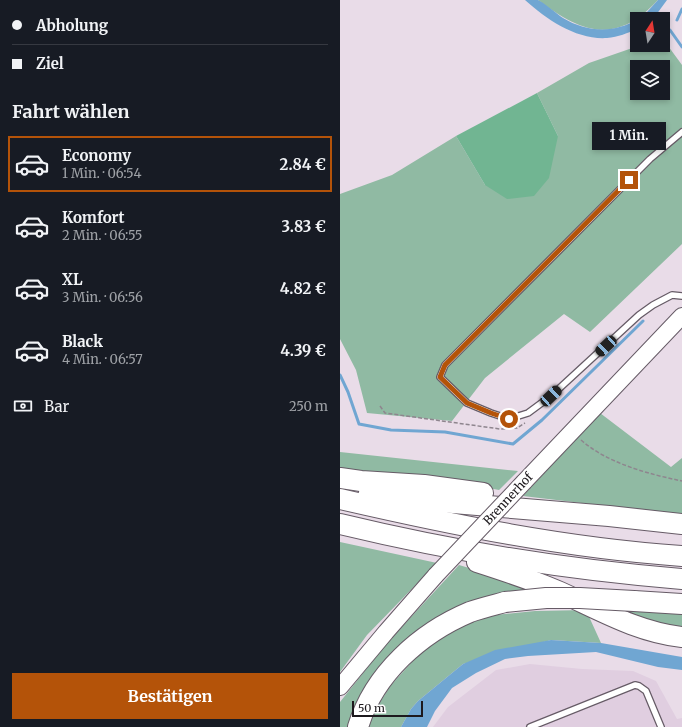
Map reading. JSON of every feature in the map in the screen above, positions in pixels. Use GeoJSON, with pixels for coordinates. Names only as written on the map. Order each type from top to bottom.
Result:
{"type":"FeatureCollection","features":[{"type":"Feature","properties":{"kind":"highway"},"geometry":{"type":"LineString","coordinates":[[340,478],[361,482],[424,485],[461,489],[609,516]]}},
{"type":"Feature","properties":{"kind":"highway"},"geometry":{"type":"LineString","coordinates":[[340,494],[609,516],[682,524]]}},
{"type":"Feature","properties":{"kind":"highway"},"geometry":{"type":"LineString","coordinates":[[340,500],[514,536],[569,544],[682,556]]}},
{"type":"Feature","properties":{"kind":"highway"},"geometry":{"type":"LineString","coordinates":[[340,524],[415,540],[556,565],[682,579]]}},
{"type":"Feature","properties":{"kind":"highway"},"geometry":{"type":"LineString","coordinates":[[415,540],[534,581],[616,619],[645,630],[682,637]]}},
{"type":"Feature","properties":{"kind":"highway"},"geometry":{"type":"LineString","coordinates":[[358,727],[370,699],[384,677],[400,660],[413,647],[434,631],[471,612],[506,602],[546,598],[580,598],[682,604]]}},
{"type":"Feature","properties":{"kind":"street","name":"Brennerhof"},"geometry":{"type":"LineString","coordinates":[[340,687],[436,575],[682,316]]}},
{"type":"Feature","properties":{"kind":"lane"},"geometry":{"type":"LineString","coordinates":[[682,132],[650,159],[445,365],[440,377],[467,403],[509,419],[528,412],[551,396],[639,315],[653,305],[672,295],[682,296]]}},
{"type":"Feature","properties":{"kind":"lane"},"geometry":{"type":"LineString","coordinates":[[530,727],[635,685],[646,691],[661,727]]}},
{"type":"Feature","properties":{"kind":"path"},"geometry":{"type":"LineString","coordinates":[[380,406],[385,413],[500,429],[517,428],[530,420]]}},
{"type":"Feature","properties":{"kind":"path"},"geometry":{"type":"LineString","coordinates":[[572,432],[585,444],[614,462],[682,481]]}},
{"type":"Feature","properties":{"kind":"shaded area"},"geometry":{"type":"Polygon","coordinates":[[[530,664],[582,669],[633,671],[656,681],[677,719],[682,718],[682,727],[433,727],[448,707],[496,670],[530,664]]]}},
{"type":"Feature","properties":{"kind":"green space"},"geometry":{"type":"Polygon","coordinates":[[[538,0],[658,0],[645,12],[630,12],[630,23],[613,29],[599,30],[585,27],[554,12],[538,0]]]}},
{"type":"Feature","properties":{"kind":"green space"},"geometry":{"type":"Polygon","coordinates":[[[630,49],[630,52],[670,52],[670,49],[682,65],[682,244],[590,332],[564,314],[485,378],[452,421],[367,413],[356,370],[340,339],[340,194],[392,175],[456,136],[485,185],[558,136],[537,93],[589,63],[630,49]]]}},
{"type":"Feature","properties":{"kind":"green space"},"geometry":{"type":"Polygon","coordinates":[[[537,93],[558,136],[549,178],[534,196],[507,199],[485,185],[456,136],[537,93]]]}},
{"type":"Feature","properties":{"kind":"green space"},"geometry":{"type":"Polygon","coordinates":[[[600,413],[671,467],[682,458],[682,515],[523,496],[600,413]]]}},
{"type":"Feature","properties":{"kind":"green space"},"geometry":{"type":"Polygon","coordinates":[[[340,452],[518,471],[499,490],[472,485],[340,473],[340,452]]]}},
{"type":"Feature","properties":{"kind":"green space"},"geometry":{"type":"Polygon","coordinates":[[[340,542],[437,563],[367,635],[340,672],[340,542]]]}},
{"type":"Feature","properties":{"kind":"green space"},"geometry":{"type":"Polygon","coordinates":[[[459,565],[532,587],[537,591],[454,609],[351,727],[340,727],[340,702],[388,642],[459,565]]]}},
{"type":"Feature","properties":{"kind":"green space"},"geometry":{"type":"Polygon","coordinates":[[[586,610],[601,643],[551,640],[463,664],[418,701],[411,709],[401,727],[368,727],[371,716],[391,685],[421,652],[454,628],[494,615],[535,611],[586,610]]]}},
{"type":"Feature","properties":{"kind":"green space"},"geometry":{"type":"Polygon","coordinates":[[[614,610],[682,612],[682,630],[614,610]]]}},
{"type":"Feature","properties":{"kind":"water"},"geometry":{"type":"Polygon","coordinates":[[[525,0],[538,0],[563,18],[581,26],[610,29],[630,23],[630,32],[607,38],[585,36],[563,27],[543,15],[525,0]]]}},
{"type":"Feature","properties":{"kind":"water"},"geometry":{"type":"Polygon","coordinates":[[[658,0],[667,0],[658,12],[647,12],[658,0]]]}},
{"type":"Feature","properties":{"kind":"water"},"geometry":{"type":"Polygon","coordinates":[[[551,640],[601,643],[682,657],[682,670],[658,667],[596,652],[528,656],[505,659],[476,673],[452,688],[435,711],[427,727],[401,727],[411,709],[418,701],[463,664],[495,650],[551,640]]]}},
{"type":"Feature","properties":{"kind":"waterway"},"geometry":{"type":"LineString","coordinates":[[677,20],[682,9]]}},
{"type":"Feature","properties":{"kind":"waterway"},"geometry":{"type":"LineString","coordinates":[[670,30],[682,47]]}},
{"type":"Feature","properties":{"kind":"waterway"},"geometry":{"type":"LineString","coordinates":[[340,375],[348,392],[359,424],[391,430],[445,432],[513,444],[542,420],[643,321]]}},
{"type":"Feature","properties":{"kind":"route"},"geometry":{"type":"LineString","coordinates":[[509,419],[467,403],[440,377],[445,365],[629,180]]}}]}
